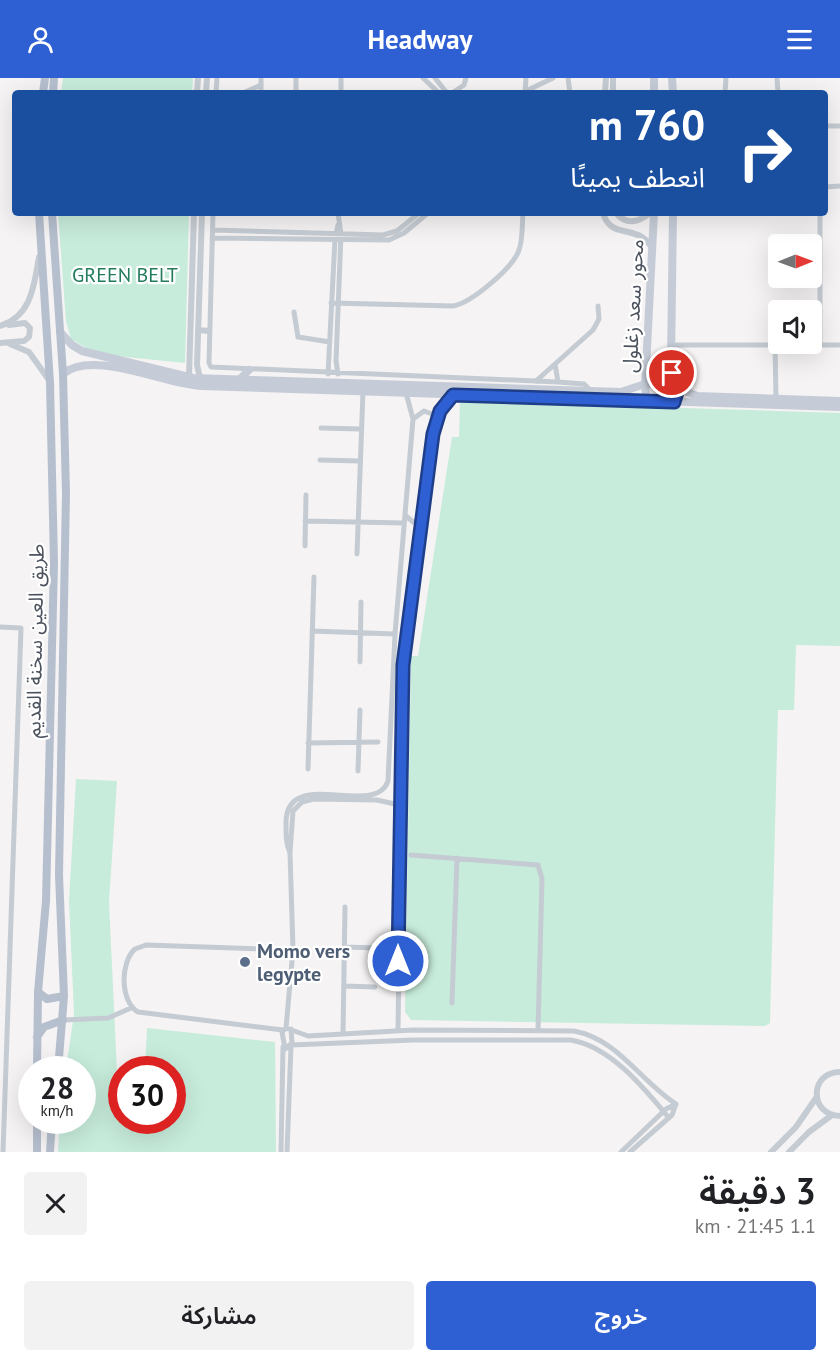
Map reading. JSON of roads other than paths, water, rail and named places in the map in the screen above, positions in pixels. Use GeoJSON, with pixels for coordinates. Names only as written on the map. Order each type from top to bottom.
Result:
{"type":"FeatureCollection","features":[{"type":"Feature","properties":{"kind":"main road","name":"طريق العين سخنة القديم"},"geometry":{"type":"LineString","coordinates":[[37,1056],[38,992],[46,913],[54,563],[50,383],[39,216]]}},
{"type":"Feature","properties":{"kind":"main road","name":"طريق العين سخنة القديم"},"geometry":{"type":"LineString","coordinates":[[52,216],[63,374],[66,540],[59,875],[64,996],[59,1056]]}},
{"type":"Feature","properties":{"kind":"main road","name":"محور سعد زغلول"},"geometry":{"type":"LineString","coordinates":[[646,401],[653,250],[652,216]]}},
{"type":"Feature","properties":{"kind":"main road","name":"محور سعد زغلول"},"geometry":{"type":"LineString","coordinates":[[673,216],[671,361],[677,392],[674,402]]}},
{"type":"Feature","properties":{"kind":"main road"},"geometry":{"type":"LineString","coordinates":[[60,332],[72,345],[82,351],[200,378],[624,392],[645,384],[675,385],[697,396],[840,401]]}},
{"type":"Feature","properties":{"kind":"main road"},"geometry":{"type":"LineString","coordinates":[[79,364],[76,357],[82,351]]}},
{"type":"Feature","properties":{"kind":"main road"},"geometry":{"type":"LineString","coordinates":[[648,362],[659,367],[671,361]]}},
{"type":"Feature","properties":{"kind":"main road"},"geometry":{"type":"LineString","coordinates":[[63,374],[79,364],[98,364],[191,386],[840,407]]}},
{"type":"Feature","properties":{"kind":"main road"},"geometry":{"type":"LineString","coordinates":[[239,380],[249,370]]}},
{"type":"Feature","properties":{"kind":"main road"},"geometry":{"type":"LineString","coordinates":[[38,992],[47,999],[64,996]]}},
{"type":"Feature","properties":{"kind":"main road"},"geometry":{"type":"LineString","coordinates":[[37,1038],[44,1027],[63,1020]]}},
{"type":"Feature","properties":{"kind":"main road"},"geometry":{"type":"LineString","coordinates":[[37,1134],[37,1152]]}},
{"type":"Feature","properties":{"kind":"main road"},"geometry":{"type":"LineString","coordinates":[[50,1152],[51,1134]]}},
{"type":"Feature","properties":{"kind":"street"},"geometry":{"type":"LineString","coordinates":[[423,78],[436,90]]}},
{"type":"Feature","properties":{"kind":"street"},"geometry":{"type":"LineString","coordinates":[[435,78],[445,90]]}},
{"type":"Feature","properties":{"kind":"street"},"geometry":{"type":"LineString","coordinates":[[456,90],[464,85],[466,78]]}},
{"type":"Feature","properties":{"kind":"street"},"geometry":{"type":"LineString","coordinates":[[530,90],[553,78]]}},
{"type":"Feature","properties":{"kind":"street"},"geometry":{"type":"LineString","coordinates":[[248,90],[261,81]]}},
{"type":"Feature","properties":{"kind":"street"},"geometry":{"type":"LineString","coordinates":[[189,377],[194,216]]}},
{"type":"Feature","properties":{"kind":"street"},"geometry":{"type":"LineString","coordinates":[[200,378],[197,365],[202,216]]}},
{"type":"Feature","properties":{"kind":"street"},"geometry":{"type":"LineString","coordinates":[[213,216],[209,365],[249,370],[328,374],[558,382],[584,384],[591,391]]}},
{"type":"Feature","properties":{"kind":"street"},"geometry":{"type":"LineString","coordinates":[[328,374],[338,216]]}},
{"type":"Feature","properties":{"kind":"street"},"geometry":{"type":"LineString","coordinates":[[212,238],[338,237],[390,233],[418,216]]}},
{"type":"Feature","properties":{"kind":"street"},"geometry":{"type":"LineString","coordinates":[[334,304],[453,306],[465,303],[515,258],[520,245],[523,216]]}},
{"type":"Feature","properties":{"kind":"street"},"geometry":{"type":"LineString","coordinates":[[604,216],[609,225],[643,236],[653,250]]}},
{"type":"Feature","properties":{"kind":"street"},"geometry":{"type":"LineString","coordinates":[[619,216],[625,221],[632,222],[645,216]]}},
{"type":"Feature","properties":{"kind":"street"},"geometry":{"type":"LineString","coordinates":[[820,216],[820,300]]}},
{"type":"Feature","properties":{"kind":"street"},"geometry":{"type":"LineString","coordinates":[[213,230],[338,237]]}},
{"type":"Feature","properties":{"kind":"street"},"geometry":{"type":"LineString","coordinates":[[0,326],[19,316],[28,304],[41,247]]}},
{"type":"Feature","properties":{"kind":"street"},"geometry":{"type":"LineString","coordinates":[[334,304],[338,374]]}},
{"type":"Feature","properties":{"kind":"street"},"geometry":{"type":"LineString","coordinates":[[536,381],[597,325],[598,306]]}},
{"type":"Feature","properties":{"kind":"street"},"geometry":{"type":"LineString","coordinates":[[294,312],[298,337],[330,342]]}},
{"type":"Feature","properties":{"kind":"street"},"geometry":{"type":"LineString","coordinates":[[0,326],[22,322],[28,325],[30,331],[29,337],[24,340],[0,343]]}},
{"type":"Feature","properties":{"kind":"street"},"geometry":{"type":"LineString","coordinates":[[198,330],[209,331]]}},
{"type":"Feature","properties":{"kind":"street"},"geometry":{"type":"LineString","coordinates":[[0,343],[15,345],[29,352],[50,383]]}},
{"type":"Feature","properties":{"kind":"street"},"geometry":{"type":"LineString","coordinates":[[671,345],[768,344]]}},
{"type":"Feature","properties":{"kind":"street"},"geometry":{"type":"LineString","coordinates":[[822,345],[840,345]]}},
{"type":"Feature","properties":{"kind":"street"},"geometry":{"type":"LineString","coordinates":[[775,354],[776,399]]}},
{"type":"Feature","properties":{"kind":"street"},"geometry":{"type":"LineString","coordinates":[[555,364],[558,382]]}},
{"type":"Feature","properties":{"kind":"street"},"geometry":{"type":"LineString","coordinates":[[357,554],[363,391]]}},
{"type":"Feature","properties":{"kind":"street"},"geometry":{"type":"LineString","coordinates":[[381,801],[381,792],[388,781],[395,634],[413,418],[406,393]]}},
{"type":"Feature","properties":{"kind":"street"},"geometry":{"type":"LineString","coordinates":[[398,1031],[399,805],[403,665],[436,421],[442,406],[453,395]]}},
{"type":"Feature","properties":{"kind":"street"},"geometry":{"type":"LineString","coordinates":[[413,418],[419,412],[427,411],[436,421]]}},
{"type":"Feature","properties":{"kind":"street"},"geometry":{"type":"LineString","coordinates":[[321,428],[362,429]]}},
{"type":"Feature","properties":{"kind":"street"},"geometry":{"type":"LineString","coordinates":[[320,460],[360,462]]}},
{"type":"Feature","properties":{"kind":"street"},"geometry":{"type":"LineString","coordinates":[[305,546],[306,495]]}},
{"type":"Feature","properties":{"kind":"street"},"geometry":{"type":"LineString","coordinates":[[405,515],[412,522],[422,518]]}},
{"type":"Feature","properties":{"kind":"street"},"geometry":{"type":"LineString","coordinates":[[305,521],[404,523]]}},
{"type":"Feature","properties":{"kind":"street"},"geometry":{"type":"LineString","coordinates":[[308,769],[314,578]]}},
{"type":"Feature","properties":{"kind":"street"},"geometry":{"type":"LineString","coordinates":[[360,662],[362,602]]}},
{"type":"Feature","properties":{"kind":"street"},"geometry":{"type":"LineString","coordinates":[[0,627],[21,628],[3,1152]]}},
{"type":"Feature","properties":{"kind":"street"},"geometry":{"type":"LineString","coordinates":[[312,631],[395,634]]}},
{"type":"Feature","properties":{"kind":"street"},"geometry":{"type":"LineString","coordinates":[[358,771],[360,710]]}},
{"type":"Feature","properties":{"kind":"street"},"geometry":{"type":"LineString","coordinates":[[308,743],[378,742]]}},
{"type":"Feature","properties":{"kind":"street"},"geometry":{"type":"LineString","coordinates":[[290,853],[286,842],[286,816],[297,799],[309,795],[371,795],[381,792]]}},
{"type":"Feature","properties":{"kind":"street"},"geometry":{"type":"LineString","coordinates":[[281,1152],[283,1047],[287,1029],[293,950],[290,853],[293,811],[302,802],[314,799],[381,801],[399,805]]}},
{"type":"Feature","properties":{"kind":"street"},"geometry":{"type":"LineString","coordinates":[[411,855],[534,863],[540,868],[542,879],[538,1030]]}},
{"type":"Feature","properties":{"kind":"street"},"geometry":{"type":"LineString","coordinates":[[452,1003],[458,858]]}},
{"type":"Feature","properties":{"kind":"street"},"geometry":{"type":"LineString","coordinates":[[343,1034],[345,907]]}},
{"type":"Feature","properties":{"kind":"street"},"geometry":{"type":"LineString","coordinates":[[293,950],[138,947],[129,954],[126,962],[126,996],[131,1008],[142,1014],[287,1029],[308,1036],[413,1030],[574,1031],[602,1040],[676,1104]]}},
{"type":"Feature","properties":{"kind":"street"},"geometry":{"type":"LineString","coordinates":[[344,947],[378,948]]}},
{"type":"Feature","properties":{"kind":"street"},"geometry":{"type":"LineString","coordinates":[[344,986],[375,987]]}},
{"type":"Feature","properties":{"kind":"street"},"geometry":{"type":"LineString","coordinates":[[0,1016],[8,1008]]}},
{"type":"Feature","properties":{"kind":"street"},"geometry":{"type":"LineString","coordinates":[[63,1020],[108,1018],[131,1008]]}},
{"type":"Feature","properties":{"kind":"street"},"geometry":{"type":"LineString","coordinates":[[0,1027],[7,1034]]}},
{"type":"Feature","properties":{"kind":"street"},"geometry":{"type":"LineString","coordinates":[[287,1029],[293,1035],[287,1152]]}},
{"type":"Feature","properties":{"kind":"street"},"geometry":{"type":"LineString","coordinates":[[412,1040],[413,1030]]}},
{"type":"Feature","properties":{"kind":"street"},"geometry":{"type":"LineString","coordinates":[[391,1032],[389,1036],[392,1041]]}},
{"type":"Feature","properties":{"kind":"street"},"geometry":{"type":"LineString","coordinates":[[283,1047],[286,1050],[291,1046],[412,1040],[571,1040],[584,1042],[605,1053],[669,1118]]}},
{"type":"Feature","properties":{"kind":"street"},"geometry":{"type":"LineString","coordinates":[[771,1152],[796,1127],[816,1098],[821,1079],[828,1074],[840,1072]]}},
{"type":"Feature","properties":{"kind":"street"},"geometry":{"type":"LineString","coordinates":[[816,1098],[821,1108],[832,1115],[840,1116]]}},
{"type":"Feature","properties":{"kind":"street"},"geometry":{"type":"LineString","coordinates":[[621,1152],[664,1111],[676,1104]]}},
{"type":"Feature","properties":{"kind":"street"},"geometry":{"type":"LineString","coordinates":[[630,1152],[669,1118],[676,1104]]}},
{"type":"Feature","properties":{"kind":"street"},"geometry":{"type":"LineString","coordinates":[[789,1152],[832,1115]]}},
{"type":"Feature","properties":{"kind":"place","name":"Momo vers legypte"},"geometry":{"type":"Point","coordinates":[245,962]}},
{"type":"Feature","properties":{"kind":"park label","name":"GREEN BELT"},"geometry":{"type":"Point","coordinates":[125,275]}}]}
